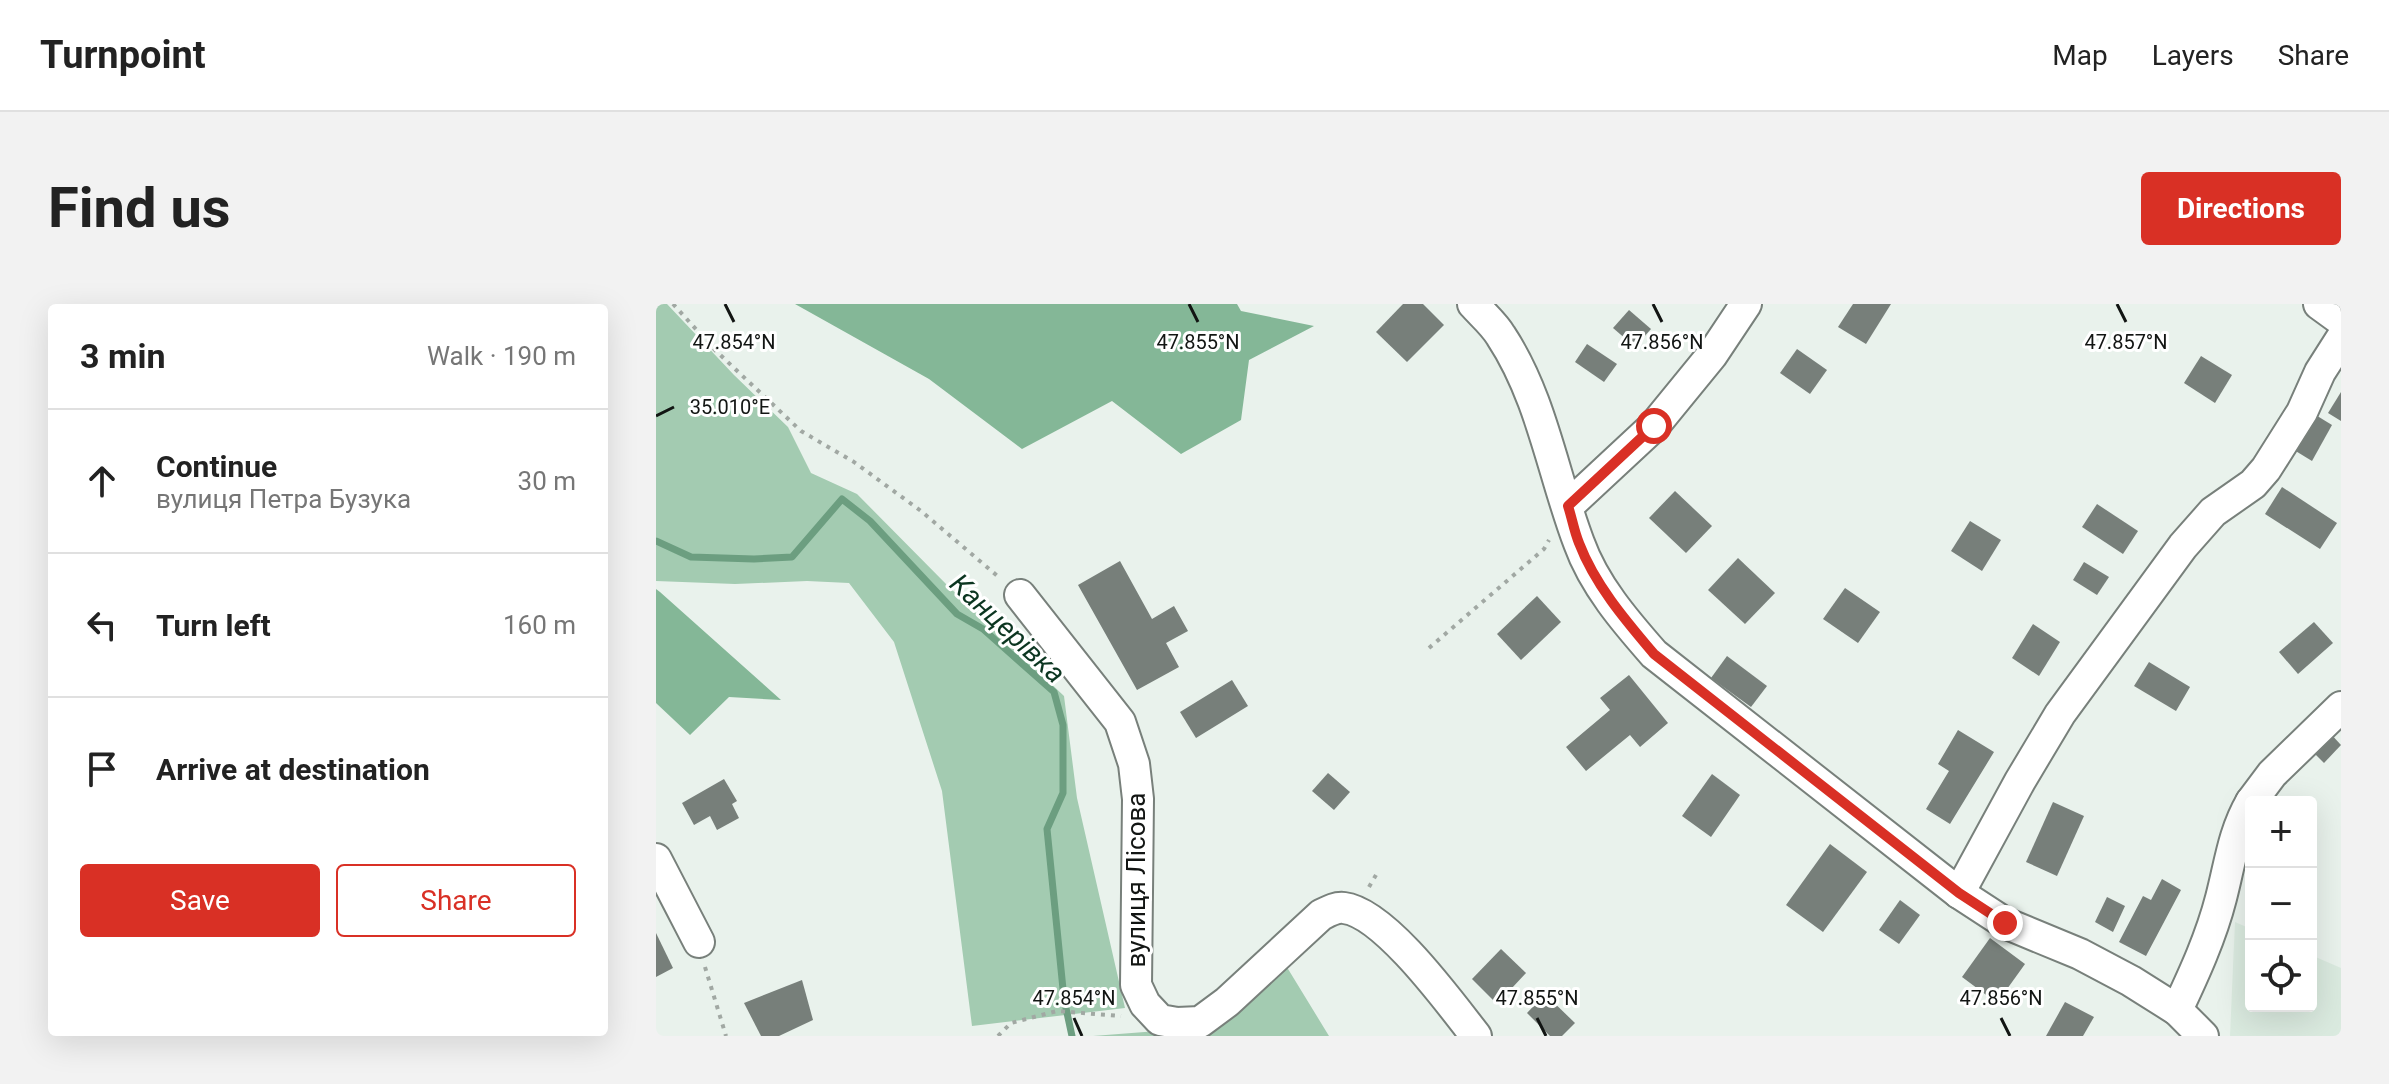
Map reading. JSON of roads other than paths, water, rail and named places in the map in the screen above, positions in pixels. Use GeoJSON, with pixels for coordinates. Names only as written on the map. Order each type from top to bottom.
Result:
{"type":"FeatureCollection","features":[{"type":"Feature","properties":{"kind":"street"},"geometry":{"type":"LineString","coordinates":[[1473,304],[1500,334],[1520,370],[1579,544],[1598,581],[1654,654],[1959,893],[2005,923],[2080,954],[2131,981],[2177,1010],[2203,1036]]}},
{"type":"Feature","properties":{"kind":"street"},"geometry":{"type":"LineString","coordinates":[[1568,506],[1654,426],[1712,355],[1746,304]]}},
{"type":"Feature","properties":{"kind":"street"},"geometry":{"type":"LineString","coordinates":[[2319,304],[2341,320]]}},
{"type":"Feature","properties":{"kind":"street"},"geometry":{"type":"LineString","coordinates":[[1959,893],[2060,714],[2183,546],[2213,512],[2253,484],[2266,469],[2302,412],[2320,372],[2341,339]]}},
{"type":"Feature","properties":{"kind":"street","name":"вулиця Лісова"},"geometry":{"type":"LineString","coordinates":[[1020,595],[1120,722],[1134,764],[1138,799],[1136,985],[1145,1004],[1160,1020],[1188,1024],[1200,1022],[1227,1002],[1321,915],[1339,907],[1354,910],[1372,920],[1428,973],[1476,1036]]}},
{"type":"Feature","properties":{"kind":"street"},"geometry":{"type":"LineString","coordinates":[[2256,796],[2272,774],[2341,707]]}},
{"type":"Feature","properties":{"kind":"street"},"geometry":{"type":"LineString","coordinates":[[2177,1010],[2200,961],[2221,898],[2232,844],[2245,812]]}},
{"type":"Feature","properties":{"kind":"street"},"geometry":{"type":"LineString","coordinates":[[656,859],[699,942]]}},
{"type":"Feature","properties":{"kind":"waterway","name":"Канцерівка"},"geometry":{"type":"LineString","coordinates":[[656,541],[691,557],[792,557],[842,499],[870,521],[957,614],[983,629],[1054,692],[1063,725],[1063,793],[1047,829],[1064,999],[1072,1036]]}}]}
